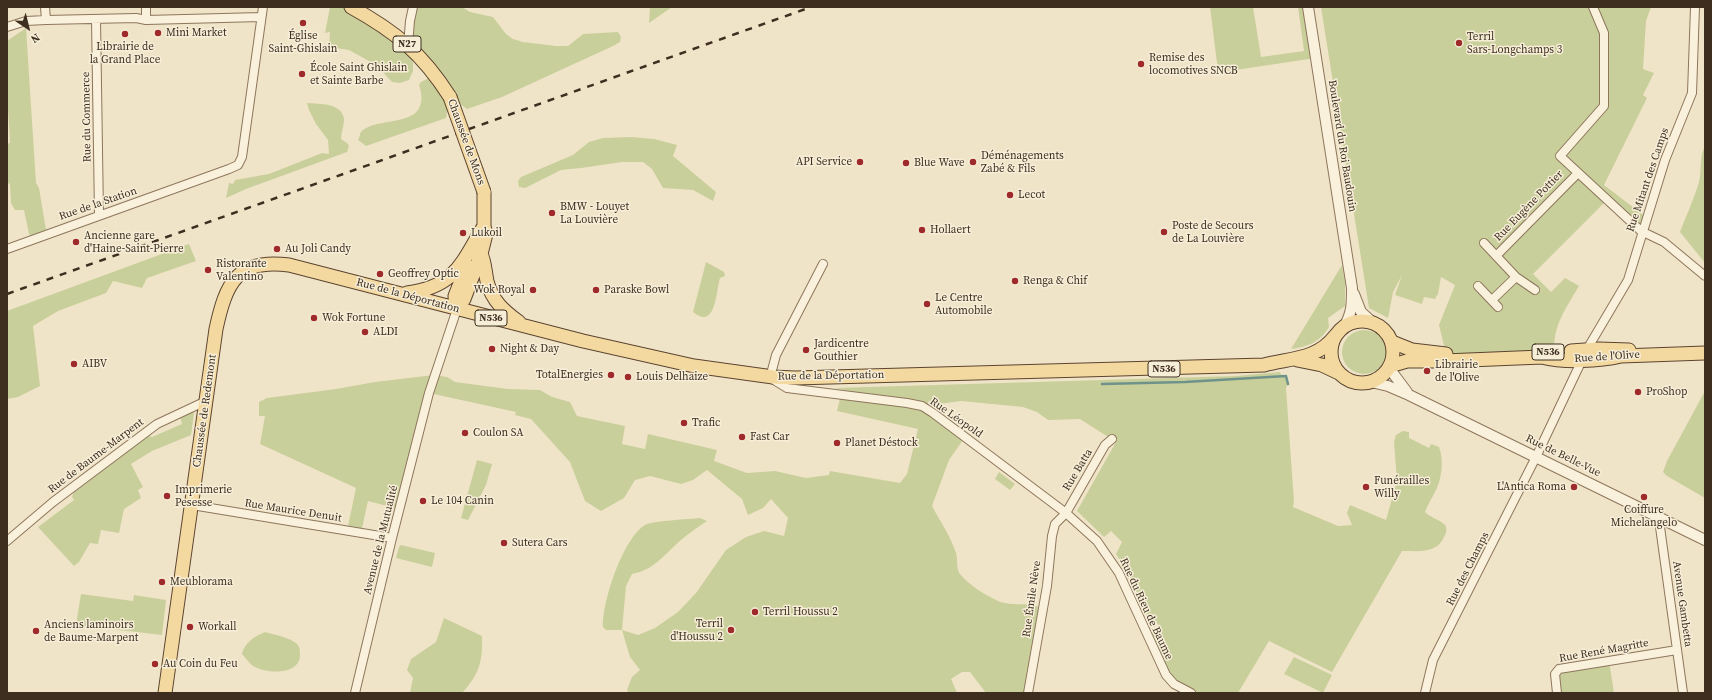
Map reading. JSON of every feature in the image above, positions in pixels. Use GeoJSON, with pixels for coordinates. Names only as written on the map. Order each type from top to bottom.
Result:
{"type":"FeatureCollection","features":[{"type":"Feature","properties":{"kind":"main road","name":"Chaussée de Mons"},"geometry":{"type":"LineString","coordinates":[[351,7],[382,25],[408,45],[434,72],[450,97],[484,192],[484,226],[486,234],[481,254],[464,299],[457,309]]}},
{"type":"Feature","properties":{"kind":"main road"},"geometry":{"type":"LineString","coordinates":[[402,294],[420,292],[438,285],[450,278],[458,270],[484,226]]}},
{"type":"Feature","properties":{"kind":"main road"},"geometry":{"type":"LineString","coordinates":[[457,309],[455,296],[475,241]]}},
{"type":"Feature","properties":{"kind":"main road","name":"Chaussée de Mons"},"geometry":{"type":"LineString","coordinates":[[481,254],[487,281],[495,301],[501,309],[524,326]]}},
{"type":"Feature","properties":{"kind":"main road","name":"Rue de la Déportation"},"geometry":{"type":"LineString","coordinates":[[224,296],[229,286],[240,274],[253,266],[271,264],[289,265],[524,326],[694,366],[795,378],[1227,367],[1264,365],[1277,361],[1297,360],[1322,365],[1339,373]]}},
{"type":"Feature","properties":{"kind":"main road","name":"Chaussée de Redemont"},"geometry":{"type":"LineString","coordinates":[[165,693],[216,329],[224,296]]}},
{"type":"Feature","properties":{"kind":"main road","name":"N536"},"geometry":{"type":"LineString","coordinates":[[1339,332],[1357,321],[1372,322],[1384,330],[1392,342]]}},
{"type":"Feature","properties":{"kind":"main road"},"geometry":{"type":"LineString","coordinates":[[1339,332],[1331,349],[1331,356],[1335,368],[1339,373]]}},
{"type":"Feature","properties":{"kind":"main road","name":"Rue de la Déportation"},"geometry":{"type":"LineString","coordinates":[[1297,360],[1325,348],[1339,332]]}},
{"type":"Feature","properties":{"kind":"main road"},"geometry":{"type":"LineString","coordinates":[[1390,367],[1393,355],[1392,342]]}},
{"type":"Feature","properties":{"kind":"main road","name":"Rue de l'Olive"},"geometry":{"type":"LineString","coordinates":[[1392,342],[1412,350],[1477,356],[1533,354],[1584,355],[1612,358],[1621,356],[1705,353]]}},
{"type":"Feature","properties":{"kind":"main road","name":"Rue de l'Olive"},"geometry":{"type":"LineString","coordinates":[[1390,367],[1407,361],[1542,357],[1561,360],[1567,356],[1584,355],[1599,349],[1705,348]]}},
{"type":"Feature","properties":{"kind":"main road","name":"N536"},"geometry":{"type":"LineString","coordinates":[[1339,373],[1354,382],[1371,382],[1379,379],[1390,367]]}},
{"type":"Feature","properties":{"kind":"street"},"geometry":{"type":"LineString","coordinates":[[45,7],[46,20]]}},
{"type":"Feature","properties":{"kind":"street"},"geometry":{"type":"LineString","coordinates":[[146,7],[146,20]]}},
{"type":"Feature","properties":{"kind":"street"},"geometry":{"type":"LineString","coordinates":[[7,27],[26,21],[46,20],[136,18],[146,20],[261,17],[263,7]]}},
{"type":"Feature","properties":{"kind":"street"},"geometry":{"type":"LineString","coordinates":[[408,45],[410,20],[413,7]]}},
{"type":"Feature","properties":{"kind":"street","name":"Boulevard du Roi Baudouin"},"geometry":{"type":"LineString","coordinates":[[1308,7],[1352,288],[1352,307],[1350,318],[1339,332]]}},
{"type":"Feature","properties":{"kind":"street"},"geometry":{"type":"LineString","coordinates":[[1593,7],[1604,33],[1604,106],[1560,156],[1641,231],[1664,242],[1705,276]]}},
{"type":"Feature","properties":{"kind":"street","name":"Rue Mitant des Camps"},"geometry":{"type":"LineString","coordinates":[[1536,456],[1584,355],[1628,280],[1641,231],[1665,160],[1692,92],[1695,7]]}},
{"type":"Feature","properties":{"kind":"street","name":"Rue de la Station"},"geometry":{"type":"LineString","coordinates":[[7,249],[233,168],[241,161],[261,17]]}},
{"type":"Feature","properties":{"kind":"street","name":"Rue du Commerce"},"geometry":{"type":"LineString","coordinates":[[96,19],[99,215]]}},
{"type":"Feature","properties":{"kind":"street","name":"Rue Eugène Pottier"},"geometry":{"type":"LineString","coordinates":[[1496,256],[1578,172]]}},
{"type":"Feature","properties":{"kind":"street"},"geometry":{"type":"LineString","coordinates":[[1484,243],[1516,277],[1535,290]]}},
{"type":"Feature","properties":{"kind":"street"},"geometry":{"type":"LineString","coordinates":[[772,375],[776,356],[824,264]]}},
{"type":"Feature","properties":{"kind":"street"},"geometry":{"type":"LineString","coordinates":[[1492,300],[1516,277]]}},
{"type":"Feature","properties":{"kind":"street"},"geometry":{"type":"LineString","coordinates":[[1478,286],[1498,307]]}},
{"type":"Feature","properties":{"kind":"street","name":"Boulevard du Roi Baudouin"},"geometry":{"type":"LineString","coordinates":[[1352,288],[1362,312],[1372,322]]}},
{"type":"Feature","properties":{"kind":"street","name":"Avenue de la Mutualité"},"geometry":{"type":"LineString","coordinates":[[355,693],[429,393],[457,309]]}},
{"type":"Feature","properties":{"kind":"street","name":"Rue de Belle-Vue"},"geometry":{"type":"LineString","coordinates":[[1390,367],[1409,395]]}},
{"type":"Feature","properties":{"kind":"street","name":"Rue Léopold"},"geometry":{"type":"LineString","coordinates":[[772,375],[779,383],[787,388],[890,400],[922,406],[1066,513]]}},
{"type":"Feature","properties":{"kind":"street","name":"Rue de Belle-Vue"},"geometry":{"type":"LineString","coordinates":[[1371,382],[1388,386],[1409,395],[1705,540]]}},
{"type":"Feature","properties":{"kind":"street","name":"Rue de Baume-Marpent"},"geometry":{"type":"LineString","coordinates":[[7,541],[59,498],[157,424],[206,401]]}},
{"type":"Feature","properties":{"kind":"street","name":"Rue Batta"},"geometry":{"type":"LineString","coordinates":[[1066,513],[1105,445],[1112,439]]}},
{"type":"Feature","properties":{"kind":"street","name":"Rue des Champs"},"geometry":{"type":"LineString","coordinates":[[1425,693],[1433,660],[1536,456]]}},
{"type":"Feature","properties":{"kind":"street","name":"Rue Maurice Denuit"},"geometry":{"type":"LineString","coordinates":[[192,505],[392,538]]}},
{"type":"Feature","properties":{"kind":"street","name":"Rue Émile Nève"},"geometry":{"type":"LineString","coordinates":[[1028,693],[1047,586],[1052,536],[1055,524],[1066,513]]}},
{"type":"Feature","properties":{"kind":"street","name":"Rue du Rieu de Baume"},"geometry":{"type":"LineString","coordinates":[[1066,513],[1088,531],[1112,562],[1166,675],[1174,684],[1191,693]]}},
{"type":"Feature","properties":{"kind":"street","name":"Avenue Gambetta"},"geometry":{"type":"LineString","coordinates":[[1662,518],[1660,527],[1683,693]]}},
{"type":"Feature","properties":{"kind":"street","name":"Rue René Magritte"},"geometry":{"type":"LineString","coordinates":[[1557,693],[1555,674],[1559,669],[1677,650]]}},
{"type":"Feature","properties":{"kind":"green space"},"geometry":{"type":"Polygon","coordinates":[[[330,7],[351,7],[407,50],[413,62],[413,71],[409,80],[400,83],[392,82],[376,65],[349,50],[329,47],[330,32],[325,33],[330,7]]]}},
{"type":"Feature","properties":{"kind":"green space"},"geometry":{"type":"Polygon","coordinates":[[[413,7],[462,7],[470,12],[493,17],[506,34],[513,39],[523,42],[568,46],[583,34],[618,32],[621,37],[620,42],[613,46],[502,97],[467,109],[450,97],[446,118],[366,146],[358,140],[361,132],[374,125],[410,117],[420,106],[422,98],[419,85],[421,82],[429,78],[408,45],[413,7]]]}},
{"type":"Feature","properties":{"kind":"green space"},"geometry":{"type":"Polygon","coordinates":[[[650,7],[672,7],[649,23],[650,7]]]}},
{"type":"Feature","properties":{"kind":"green space"},"geometry":{"type":"Polygon","coordinates":[[[1210,7],[1253,7],[1261,57],[1304,51],[1298,7],[1308,7],[1316,58],[1229,71],[1223,69],[1217,63],[1210,7]]]}},
{"type":"Feature","properties":{"kind":"green space"},"geometry":{"type":"Polygon","coordinates":[[[1321,7],[1651,7],[1646,21],[1643,69],[1654,73],[1643,95],[1647,98],[1604,185],[1646,217],[1641,231],[1607,200],[1533,274],[1551,292],[1565,278],[1579,286],[1565,310],[1558,326],[1554,344],[1554,354],[1446,354],[1439,325],[1455,285],[1441,277],[1438,294],[1435,299],[1424,297],[1422,304],[1395,295],[1402,275],[1393,292],[1388,318],[1369,308],[1321,7]]]}},
{"type":"Feature","properties":{"kind":"green space"},"geometry":{"type":"Polygon","coordinates":[[[26,28],[36,183],[39,188],[46,230],[31,236],[29,234],[24,210],[15,210],[11,203],[10,184],[7,183],[7,144],[10,143],[7,92],[7,41],[26,28]]]}},
{"type":"Feature","properties":{"kind":"green space"},"geometry":{"type":"Polygon","coordinates":[[[307,103],[324,104],[340,110],[343,114],[344,120],[341,139],[349,146],[347,152],[246,189],[226,198],[229,183],[233,184],[235,180],[269,174],[322,153],[329,154],[328,140],[316,124],[307,103]]]}},
{"type":"Feature","properties":{"kind":"green space"},"geometry":{"type":"Polygon","coordinates":[[[631,137],[654,139],[677,145],[673,156],[716,192],[713,201],[693,190],[663,188],[652,169],[643,162],[622,162],[561,170],[525,188],[519,187],[518,181],[521,177],[573,155],[589,142],[603,138],[631,137]]]}},
{"type":"Feature","properties":{"kind":"green space"},"geometry":{"type":"Polygon","coordinates":[[[1705,146],[1705,263],[1680,232],[1699,182],[1702,155],[1705,146]]]}},
{"type":"Feature","properties":{"kind":"green space"},"geometry":{"type":"Polygon","coordinates":[[[189,244],[196,261],[147,278],[142,288],[113,281],[106,293],[58,311],[33,326],[40,386],[18,397],[7,399],[7,311],[189,244]]]}},
{"type":"Feature","properties":{"kind":"green space"},"geometry":{"type":"Polygon","coordinates":[[[706,262],[724,272],[725,276],[720,278],[714,307],[711,313],[706,317],[701,317],[693,312],[706,262]]]}},
{"type":"Feature","properties":{"kind":"green space"},"geometry":{"type":"Polygon","coordinates":[[[1342,265],[1345,282],[1345,306],[1328,318],[1329,327],[1318,340],[1303,347],[1291,349],[1342,265]]]}},
{"type":"Feature","properties":{"kind":"green space"},"geometry":{"type":"Polygon","coordinates":[[[1364,330],[1376,334],[1382,340],[1386,352],[1382,364],[1376,370],[1364,374],[1352,370],[1346,364],[1342,352],[1346,340],[1352,334],[1364,330]]]}},
{"type":"Feature","properties":{"kind":"green space"},"geometry":{"type":"Polygon","coordinates":[[[1280,372],[1282,376],[1286,376],[1288,384],[1286,388],[1294,502],[1293,507],[1338,526],[1352,525],[1347,513],[1350,505],[1386,520],[1397,481],[1394,442],[1396,435],[1403,431],[1409,432],[1409,438],[1429,448],[1431,444],[1439,447],[1441,452],[1442,463],[1440,480],[1425,512],[1446,526],[1446,534],[1438,546],[1433,548],[1421,551],[1402,551],[1332,672],[1269,641],[1238,693],[1191,693],[1174,684],[1147,635],[1160,628],[1156,621],[1148,618],[1129,575],[1116,554],[1122,542],[1111,531],[1104,537],[1077,511],[1116,442],[1080,419],[1048,420],[1037,412],[1023,407],[961,401],[925,406],[835,388],[1236,376],[1280,372]]]}},
{"type":"Feature","properties":{"kind":"green space"},"geometry":{"type":"Polygon","coordinates":[[[434,375],[447,377],[455,382],[508,389],[540,390],[552,397],[570,402],[577,416],[625,426],[622,444],[645,449],[648,434],[717,450],[714,461],[747,473],[775,471],[806,478],[829,475],[830,471],[900,483],[907,474],[918,429],[837,411],[841,394],[922,406],[965,437],[949,460],[932,506],[954,547],[960,574],[973,586],[998,601],[1009,604],[1033,605],[1042,609],[1027,693],[986,693],[970,672],[962,672],[951,679],[957,693],[629,693],[627,690],[632,677],[640,670],[630,657],[622,630],[638,635],[655,628],[678,612],[696,593],[726,550],[746,537],[764,531],[784,536],[788,518],[771,499],[763,508],[748,515],[742,499],[707,470],[693,480],[681,484],[650,476],[635,480],[624,498],[601,511],[585,501],[570,462],[531,419],[515,415],[516,412],[429,393],[399,509],[368,501],[361,533],[347,531],[356,488],[260,444],[265,416],[259,416],[259,402],[267,398],[434,375]]]}},
{"type":"Feature","properties":{"kind":"green space"},"geometry":{"type":"Polygon","coordinates":[[[1705,391],[1705,498],[1667,476],[1663,472],[1667,461],[1705,391]]]}},
{"type":"Feature","properties":{"kind":"green space"},"geometry":{"type":"Polygon","coordinates":[[[195,406],[191,435],[152,451],[131,464],[143,487],[138,490],[141,498],[124,509],[119,533],[101,530],[98,544],[90,543],[79,562],[74,566],[38,527],[74,500],[72,497],[76,485],[144,434],[152,437],[182,424],[179,413],[195,406]]]}},
{"type":"Feature","properties":{"kind":"green space"},"geometry":{"type":"Polygon","coordinates":[[[477,460],[492,464],[486,485],[468,520],[461,518],[477,460]]]}},
{"type":"Feature","properties":{"kind":"green space"},"geometry":{"type":"Polygon","coordinates":[[[999,472],[1015,484],[1010,490],[995,479],[999,472]]]}},
{"type":"Feature","properties":{"kind":"green space"},"geometry":{"type":"Polygon","coordinates":[[[700,518],[707,521],[684,537],[653,565],[640,572],[632,574],[626,586],[622,630],[606,630],[603,627],[606,602],[615,572],[622,556],[637,532],[645,525],[655,522],[700,518]]]}},
{"type":"Feature","properties":{"kind":"green space"},"geometry":{"type":"Polygon","coordinates":[[[401,545],[435,553],[432,567],[396,558],[401,545]]]}},
{"type":"Feature","properties":{"kind":"green space"},"geometry":{"type":"Polygon","coordinates":[[[81,594],[133,601],[134,595],[166,600],[162,635],[76,625],[81,594]]]}},
{"type":"Feature","properties":{"kind":"green space"},"geometry":{"type":"Polygon","coordinates":[[[444,618],[482,636],[481,660],[476,674],[462,693],[410,693],[413,678],[407,670],[411,659],[436,642],[444,618]]]}},
{"type":"Feature","properties":{"kind":"green space"},"geometry":{"type":"Polygon","coordinates":[[[265,632],[286,638],[297,644],[300,655],[299,662],[295,666],[275,672],[251,665],[242,654],[243,650],[245,646],[254,638],[265,632]]]}},
{"type":"Feature","properties":{"kind":"green space"},"geometry":{"type":"Polygon","coordinates":[[[1294,657],[1332,675],[1323,693],[1284,674],[1294,657]]]}},
{"type":"Feature","properties":{"kind":"green space"},"geometry":{"type":"Polygon","coordinates":[[[1609,661],[1614,693],[1557,693],[1556,671],[1609,661]]]}},
{"type":"Feature","properties":{"kind":"waterway"},"geometry":{"type":"LineString","coordinates":[[1102,384],[1185,382],[1286,376],[1288,384]]}},
{"type":"Feature","properties":{"kind":"railway"},"geometry":{"type":"LineString","coordinates":[[7,294],[811,7]]}},
{"type":"Feature","properties":{"kind":"place","name":"Église Saint-Ghislain"},"geometry":{"type":"Point","coordinates":[303,23]}},
{"type":"Feature","properties":{"kind":"place","name":"Mini Market"},"geometry":{"type":"Point","coordinates":[158,33]}},
{"type":"Feature","properties":{"kind":"place","name":"Librairie de la Grand Place"},"geometry":{"type":"Point","coordinates":[125,34]}},
{"type":"Feature","properties":{"kind":"place","name":"Terril Sars-Longchamps 3"},"geometry":{"type":"Point","coordinates":[1459,43]}},
{"type":"Feature","properties":{"kind":"place","name":"Remise des locomotives SNCB"},"geometry":{"type":"Point","coordinates":[1141,64]}},
{"type":"Feature","properties":{"kind":"place","name":"École Saint Ghislain et Sainte Barbe"},"geometry":{"type":"Point","coordinates":[302,74]}},
{"type":"Feature","properties":{"kind":"place","name":"API Service"},"geometry":{"type":"Point","coordinates":[860,162]}},
{"type":"Feature","properties":{"kind":"place","name":"Déménagements Zabé & Fils"},"geometry":{"type":"Point","coordinates":[973,162]}},
{"type":"Feature","properties":{"kind":"place","name":"Blue Wave"},"geometry":{"type":"Point","coordinates":[906,163]}},
{"type":"Feature","properties":{"kind":"place","name":"Lecot"},"geometry":{"type":"Point","coordinates":[1010,195]}},
{"type":"Feature","properties":{"kind":"place","name":"BMW - Louyet La Louvière"},"geometry":{"type":"Point","coordinates":[552,213]}},
{"type":"Feature","properties":{"kind":"place","name":"Hollaert"},"geometry":{"type":"Point","coordinates":[922,230]}},
{"type":"Feature","properties":{"kind":"place","name":"Poste de Secours de La Louvière"},"geometry":{"type":"Point","coordinates":[1164,232]}},
{"type":"Feature","properties":{"kind":"place","name":"Lukoil"},"geometry":{"type":"Point","coordinates":[463,233]}},
{"type":"Feature","properties":{"kind":"place","name":"Ancienne gare d'Haine-Saint-Pierre"},"geometry":{"type":"Point","coordinates":[76,242]}},
{"type":"Feature","properties":{"kind":"place","name":"Au Joli Candy"},"geometry":{"type":"Point","coordinates":[277,249]}},
{"type":"Feature","properties":{"kind":"place","name":"Ristorante Valentino"},"geometry":{"type":"Point","coordinates":[208,270]}},
{"type":"Feature","properties":{"kind":"place","name":"Geoffrey Optic"},"geometry":{"type":"Point","coordinates":[380,274]}},
{"type":"Feature","properties":{"kind":"place","name":"Renga & Chif"},"geometry":{"type":"Point","coordinates":[1015,281]}},
{"type":"Feature","properties":{"kind":"place","name":"Wok Royal"},"geometry":{"type":"Point","coordinates":[533,290]}},
{"type":"Feature","properties":{"kind":"place","name":"Paraske Bowl"},"geometry":{"type":"Point","coordinates":[596,290]}},
{"type":"Feature","properties":{"kind":"place","name":"Le Centre Automobile"},"geometry":{"type":"Point","coordinates":[927,304]}},
{"type":"Feature","properties":{"kind":"place","name":"Wok Fortune"},"geometry":{"type":"Point","coordinates":[314,318]}},
{"type":"Feature","properties":{"kind":"place","name":"ALDI"},"geometry":{"type":"Point","coordinates":[365,332]}},
{"type":"Feature","properties":{"kind":"place","name":"Night & Day"},"geometry":{"type":"Point","coordinates":[492,349]}},
{"type":"Feature","properties":{"kind":"place","name":"Jardicentre Gouthier"},"geometry":{"type":"Point","coordinates":[806,350]}},
{"type":"Feature","properties":{"kind":"place","name":"AIBV"},"geometry":{"type":"Point","coordinates":[74,364]}},
{"type":"Feature","properties":{"kind":"place","name":"Librairie de l'Olive"},"geometry":{"type":"Point","coordinates":[1427,371]}},
{"type":"Feature","properties":{"kind":"place","name":"TotalEnergies"},"geometry":{"type":"Point","coordinates":[611,375]}},
{"type":"Feature","properties":{"kind":"place","name":"Louis Delhaize"},"geometry":{"type":"Point","coordinates":[628,377]}},
{"type":"Feature","properties":{"kind":"place","name":"ProShop"},"geometry":{"type":"Point","coordinates":[1638,392]}},
{"type":"Feature","properties":{"kind":"place","name":"Trafic"},"geometry":{"type":"Point","coordinates":[684,423]}},
{"type":"Feature","properties":{"kind":"place","name":"Coulon SA"},"geometry":{"type":"Point","coordinates":[465,433]}},
{"type":"Feature","properties":{"kind":"place","name":"Fast Car"},"geometry":{"type":"Point","coordinates":[742,437]}},
{"type":"Feature","properties":{"kind":"place","name":"Planet Déstock"},"geometry":{"type":"Point","coordinates":[837,443]}},
{"type":"Feature","properties":{"kind":"place","name":"Funérailles Willy"},"geometry":{"type":"Point","coordinates":[1366,487]}},
{"type":"Feature","properties":{"kind":"place","name":"L'Antica Roma"},"geometry":{"type":"Point","coordinates":[1574,487]}},
{"type":"Feature","properties":{"kind":"place","name":"Imprimerie Pesesse"},"geometry":{"type":"Point","coordinates":[167,496]}},
{"type":"Feature","properties":{"kind":"place","name":"Coiffure Michelangelo"},"geometry":{"type":"Point","coordinates":[1644,497]}},
{"type":"Feature","properties":{"kind":"place","name":"Le 104 Canin"},"geometry":{"type":"Point","coordinates":[423,501]}},
{"type":"Feature","properties":{"kind":"place","name":"Sutera Cars"},"geometry":{"type":"Point","coordinates":[504,543]}},
{"type":"Feature","properties":{"kind":"place","name":"Meublorama"},"geometry":{"type":"Point","coordinates":[162,582]}},
{"type":"Feature","properties":{"kind":"place","name":"Terril Houssu 2"},"geometry":{"type":"Point","coordinates":[755,612]}},
{"type":"Feature","properties":{"kind":"place","name":"Workall"},"geometry":{"type":"Point","coordinates":[190,627]}},
{"type":"Feature","properties":{"kind":"place","name":"Terril d'Houssu 2"},"geometry":{"type":"Point","coordinates":[731,630]}},
{"type":"Feature","properties":{"kind":"place","name":"Anciens laminoirs de Baume-Marpent"},"geometry":{"type":"Point","coordinates":[36,631]}},
{"type":"Feature","properties":{"kind":"place","name":"Au Coin du Feu"},"geometry":{"type":"Point","coordinates":[155,664]}}]}
